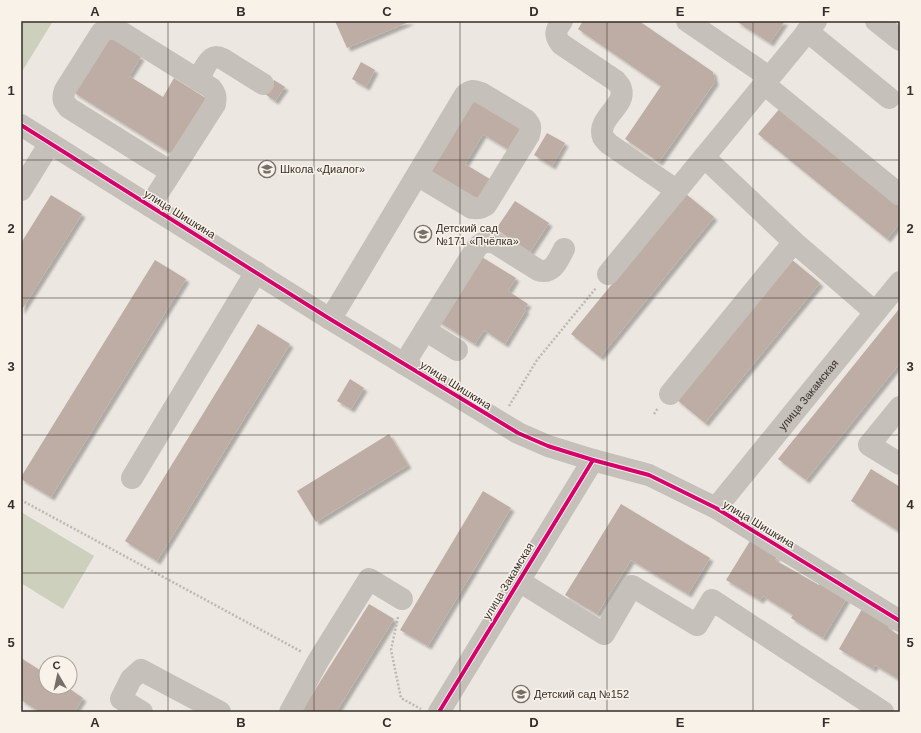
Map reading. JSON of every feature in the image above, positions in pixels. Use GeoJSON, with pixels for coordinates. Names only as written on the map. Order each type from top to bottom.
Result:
{"type":"FeatureCollection","features":[{"type":"Feature","properties":{"kind":"street"},"geometry":{"type":"LineString","coordinates":[[562,21],[558,26],[556,33],[561,44],[616,81],[621,88],[622,94],[619,102],[602,129],[603,137],[609,144],[676,190]]}},
{"type":"Feature","properties":{"kind":"street"},"geometry":{"type":"LineString","coordinates":[[687,21],[767,80],[900,195]]}},
{"type":"Feature","properties":{"kind":"street"},"geometry":{"type":"LineString","coordinates":[[876,21],[900,40]]}},
{"type":"Feature","properties":{"kind":"street"},"geometry":{"type":"LineString","coordinates":[[608,274],[811,26],[889,98]]}},
{"type":"Feature","properties":{"kind":"street"},"geometry":{"type":"LineString","coordinates":[[150,206],[214,104],[216,98],[215,93],[211,88],[118,30],[112,28],[106,29],[101,34],[65,90],[63,96],[64,103],[69,108],[171,172]]}},
{"type":"Feature","properties":{"kind":"street"},"geometry":{"type":"LineString","coordinates":[[198,80],[210,60],[218,57],[263,84]]}},
{"type":"Feature","properties":{"kind":"street"},"geometry":{"type":"LineString","coordinates":[[330,319],[465,95],[474,90],[481,93],[526,120],[530,124],[531,129],[528,135],[486,205],[482,208],[472,208],[417,175]]}},
{"type":"Feature","properties":{"kind":"street","name":"улица Шишкина"},"geometry":{"type":"LineString","coordinates":[[21,125],[330,319],[518,433],[548,446],[649,475],[716,508],[900,621]]}},
{"type":"Feature","properties":{"kind":"street"},"geometry":{"type":"LineString","coordinates":[[21,190],[50,144]]}},
{"type":"Feature","properties":{"kind":"street"},"geometry":{"type":"LineString","coordinates":[[704,157],[794,242],[875,312]]}},
{"type":"Feature","properties":{"kind":"street"},"geometry":{"type":"LineString","coordinates":[[404,364],[482,243],[487,241],[495,243],[542,272],[549,271],[554,267],[564,249]]}},
{"type":"Feature","properties":{"kind":"street"},"geometry":{"type":"LineString","coordinates":[[670,394],[794,242]]}},
{"type":"Feature","properties":{"kind":"street"},"geometry":{"type":"LineString","coordinates":[[132,478],[256,272]]}},
{"type":"Feature","properties":{"kind":"street","name":"улица Закамская"},"geometry":{"type":"LineString","coordinates":[[716,508],[900,282]]}},
{"type":"Feature","properties":{"kind":"street"},"geometry":{"type":"LineString","coordinates":[[426,330],[457,350]]}},
{"type":"Feature","properties":{"kind":"street"},"geometry":{"type":"LineString","coordinates":[[900,407],[869,445],[900,464]]}},
{"type":"Feature","properties":{"kind":"street","name":"улица Закамская"},"geometry":{"type":"LineString","coordinates":[[439,712],[593,460]]}},
{"type":"Feature","properties":{"kind":"street"},"geometry":{"type":"LineString","coordinates":[[290,712],[318,661],[368,579],[402,599]]}},
{"type":"Feature","properties":{"kind":"street"},"geometry":{"type":"LineString","coordinates":[[519,581],[604,634],[632,586],[697,625],[712,600],[883,712]]}},
{"type":"Feature","properties":{"kind":"street"},"geometry":{"type":"LineString","coordinates":[[142,712],[121,699],[131,679],[141,670],[220,712]]}},
{"type":"Feature","properties":{"kind":"path"},"geometry":{"type":"LineString","coordinates":[[507,408],[537,360],[608,274]]}},
{"type":"Feature","properties":{"kind":"path"},"geometry":{"type":"LineString","coordinates":[[21,500],[318,661]]}},
{"type":"Feature","properties":{"kind":"path"},"geometry":{"type":"LineString","coordinates":[[402,599],[391,650],[395,671],[401,698],[426,712]]}},
{"type":"Feature","properties":{"kind":"green space"},"geometry":{"type":"Polygon","coordinates":[[[21,21],[53,21],[21,73],[21,21]]]}},
{"type":"Feature","properties":{"kind":"green space"},"geometry":{"type":"Polygon","coordinates":[[[21,512],[94,556],[63,609],[21,583],[21,512]]]}},
{"type":"Feature","properties":{"kind":"building"},"geometry":{"type":"Polygon","coordinates":[[[335,21],[411,21],[347,48],[335,21]]]}},
{"type":"Feature","properties":{"kind":"building"},"geometry":{"type":"Polygon","coordinates":[[[583,21],[639,21],[713,72],[715,82],[659,162],[625,139],[661,86],[578,29],[583,21]]]}},
{"type":"Feature","properties":{"kind":"building"},"geometry":{"type":"Polygon","coordinates":[[[736,21],[785,21],[770,43],[736,21]]]}},
{"type":"Feature","properties":{"kind":"building"},"geometry":{"type":"Polygon","coordinates":[[[108,36],[141,57],[129,76],[163,97],[174,78],[207,99],[172,154],[73,92],[108,36]]]}},
{"type":"Feature","properties":{"kind":"building"},"geometry":{"type":"Polygon","coordinates":[[[361,62],[375,70],[366,87],[352,79],[361,62]]]}},
{"type":"Feature","properties":{"kind":"building"},"geometry":{"type":"Polygon","coordinates":[[[274,80],[285,87],[275,101],[265,94],[274,80]]]}},
{"type":"Feature","properties":{"kind":"building"},"geometry":{"type":"Polygon","coordinates":[[[474,98],[525,128],[511,151],[483,134],[465,164],[493,181],[479,204],[429,174],[474,98]]]}},
{"type":"Feature","properties":{"kind":"building"},"geometry":{"type":"Polygon","coordinates":[[[781,107],[900,205],[900,223],[887,239],[758,134],[781,107]]]}},
{"type":"Feature","properties":{"kind":"building"},"geometry":{"type":"Polygon","coordinates":[[[547,133],[565,143],[552,166],[534,155],[547,133]]]}},
{"type":"Feature","properties":{"kind":"building"},"geometry":{"type":"Polygon","coordinates":[[[686,194],[714,217],[600,357],[571,334],[686,194]]]}},
{"type":"Feature","properties":{"kind":"building"},"geometry":{"type":"Polygon","coordinates":[[[51,195],[82,214],[21,311],[21,243],[51,195]]]}},
{"type":"Feature","properties":{"kind":"building"},"geometry":{"type":"Polygon","coordinates":[[[515,201],[549,223],[530,252],[496,229],[515,201]]]}},
{"type":"Feature","properties":{"kind":"building"},"geometry":{"type":"Polygon","coordinates":[[[477,254],[516,278],[508,291],[528,304],[524,309],[526,310],[505,344],[484,330],[475,344],[436,320],[477,254]]]}},
{"type":"Feature","properties":{"kind":"building"},"geometry":{"type":"Polygon","coordinates":[[[791,259],[820,283],[705,423],[676,399],[791,259]]]}},
{"type":"Feature","properties":{"kind":"building"},"geometry":{"type":"Polygon","coordinates":[[[155,260],[186,279],[51,497],[21,479],[21,477],[155,260]]]}},
{"type":"Feature","properties":{"kind":"building"},"geometry":{"type":"Polygon","coordinates":[[[899,309],[900,363],[806,480],[778,459],[899,309]]]}},
{"type":"Feature","properties":{"kind":"building"},"geometry":{"type":"Polygon","coordinates":[[[258,324],[290,344],[157,561],[125,541],[258,324]]]}},
{"type":"Feature","properties":{"kind":"building"},"geometry":{"type":"Polygon","coordinates":[[[350,379],[364,388],[351,409],[337,401],[350,379]]]}},
{"type":"Feature","properties":{"kind":"building"},"geometry":{"type":"Polygon","coordinates":[[[389,434],[408,465],[316,522],[297,491],[389,434]]]}},
{"type":"Feature","properties":{"kind":"building"},"geometry":{"type":"Polygon","coordinates":[[[871,469],[900,487],[900,532],[851,501],[871,469]]]}},
{"type":"Feature","properties":{"kind":"building"},"geometry":{"type":"Polygon","coordinates":[[[483,491],[511,508],[428,646],[400,630],[483,491]]]}},
{"type":"Feature","properties":{"kind":"building"},"geometry":{"type":"Polygon","coordinates":[[[621,504],[710,558],[688,594],[631,560],[597,614],[565,595],[621,504]]]}},
{"type":"Feature","properties":{"kind":"building"},"geometry":{"type":"Polygon","coordinates":[[[750,541],[777,557],[775,560],[819,585],[821,582],[847,598],[823,638],[791,618],[793,615],[763,596],[760,600],[726,580],[750,541]]]}},
{"type":"Feature","properties":{"kind":"building"},"geometry":{"type":"Polygon","coordinates":[[[369,604],[394,619],[336,712],[301,712],[369,604]]]}},
{"type":"Feature","properties":{"kind":"building"},"geometry":{"type":"Polygon","coordinates":[[[862,609],[890,626],[888,628],[900,636],[900,680],[875,665],[873,669],[839,649],[862,609]]]}},
{"type":"Feature","properties":{"kind":"building"},"geometry":{"type":"Polygon","coordinates":[[[21,658],[38,669],[38,695],[78,695],[83,698],[74,712],[40,712],[21,700],[21,658]]]}},
{"type":"Feature","properties":{"kind":"cycle path"},"geometry":{"type":"LineString","coordinates":[[21,125],[330,319],[518,433],[548,446],[649,475],[716,508],[900,621]]}},
{"type":"Feature","properties":{"kind":"cycle path"},"geometry":{"type":"LineString","coordinates":[[439,712],[593,460]]}},
{"type":"Feature","properties":{"kind":"place","name":"Школа «Диалог»"},"geometry":{"type":"Point","coordinates":[267,169]}},
{"type":"Feature","properties":{"kind":"place","name":"Детский сад №171 «Пчёлка»"},"geometry":{"type":"Point","coordinates":[423,234]}},
{"type":"Feature","properties":{"kind":"place","name":"Детский сад №152"},"geometry":{"type":"Point","coordinates":[521,694]}}]}
